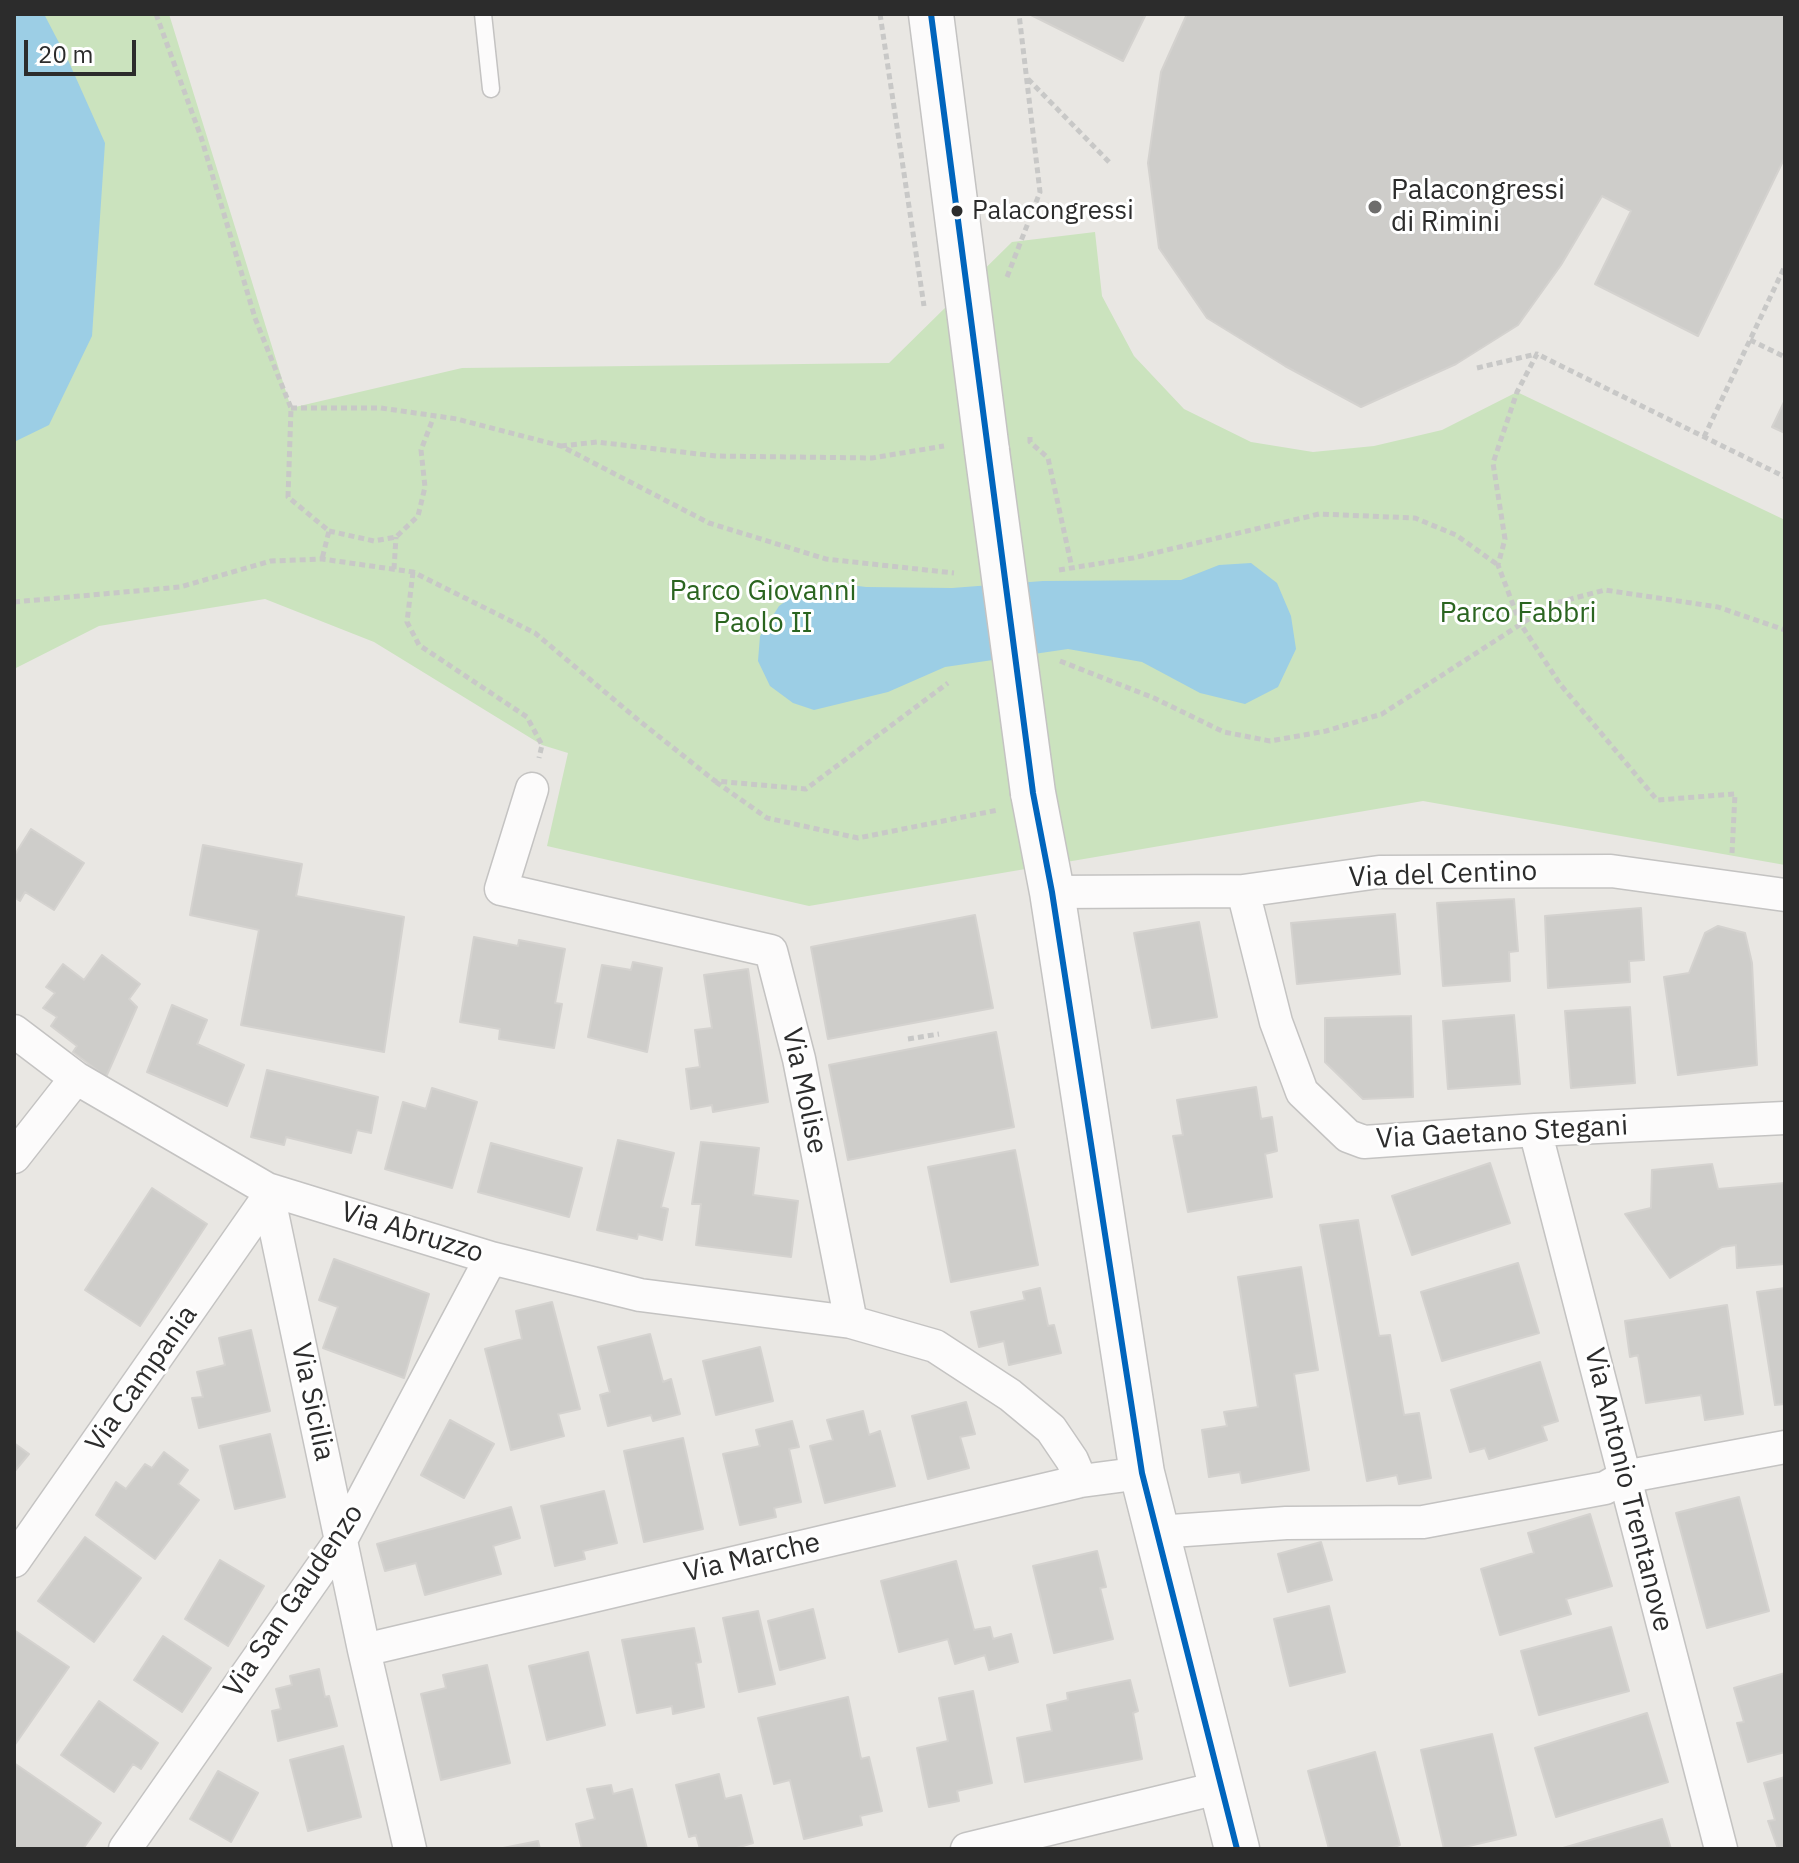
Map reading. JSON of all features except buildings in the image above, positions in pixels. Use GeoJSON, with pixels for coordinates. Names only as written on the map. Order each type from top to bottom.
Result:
{"type":"FeatureCollection","features":[{"type":"Feature","properties":{"kind":"street"},"geometry":{"type":"LineString","coordinates":[[931,14],[987,451],[1020,800],[1052,892],[1142,1473],[1237,1849]]}},
{"type":"Feature","properties":{"kind":"street","name":"Via Molise"},"geometry":{"type":"LineString","coordinates":[[532,789],[501,889],[771,951],[799,1059],[851,1322]]}},
{"type":"Feature","properties":{"kind":"street","name":"Via del Centino"},"geometry":{"type":"LineString","coordinates":[[1052,892],[1243,891],[1395,872],[1611,871],[1785,895]]}},
{"type":"Feature","properties":{"kind":"street","name":"Via Gaetano Stegani"},"geometry":{"type":"LineString","coordinates":[[1243,891],[1276,1022],[1302,1092],[1348,1136],[1364,1142],[1785,1118]]}},
{"type":"Feature","properties":{"kind":"street","name":"Via Abruzzo"},"geometry":{"type":"LineString","coordinates":[[14,1031],[76,1078],[268,1193],[491,1258],[640,1295],[851,1322]]}},
{"type":"Feature","properties":{"kind":"street"},"geometry":{"type":"LineString","coordinates":[[14,1157],[76,1078]]}},
{"type":"Feature","properties":{"kind":"street","name":"Via Antonio Trentanove"},"geometry":{"type":"LineString","coordinates":[[1535,1130],[1721,1849]]}},
{"type":"Feature","properties":{"kind":"street","name":"Via Sicilia"},"geometry":{"type":"LineString","coordinates":[[268,1193],[364,1650],[410,1849]]}},
{"type":"Feature","properties":{"kind":"street","name":"Via Campania"},"geometry":{"type":"LineString","coordinates":[[14,1561],[268,1193]]}},
{"type":"Feature","properties":{"kind":"street","name":"Via San Gaudenzo"},"geometry":{"type":"LineString","coordinates":[[125,1849],[341,1540],[491,1258]]}},
{"type":"Feature","properties":{"kind":"street"},"geometry":{"type":"LineString","coordinates":[[851,1322],[935,1346],[1010,1395],[1051,1429],[1072,1460],[1081,1481]]}},
{"type":"Feature","properties":{"kind":"street"},"geometry":{"type":"LineString","coordinates":[[1157,1532],[1286,1523],[1423,1522],[1605,1488],[1624,1477],[1785,1447]]}},
{"type":"Feature","properties":{"kind":"street","name":"Via Marche"},"geometry":{"type":"LineString","coordinates":[[364,1650],[1081,1481],[1142,1473]]}},
{"type":"Feature","properties":{"kind":"street"},"geometry":{"type":"LineString","coordinates":[[967,1849],[1222,1787]]}},
{"type":"Feature","properties":{"kind":"lane"},"geometry":{"type":"LineString","coordinates":[[483,14],[491,89]]}},
{"type":"Feature","properties":{"kind":"path"},"geometry":{"type":"LineString","coordinates":[[156,14],[201,137],[255,318],[291,408],[288,497],[329,531],[374,541],[396,537],[418,516],[425,487],[421,450],[434,416]]}},
{"type":"Feature","properties":{"kind":"path"},"geometry":{"type":"LineString","coordinates":[[880,14],[925,311]]}},
{"type":"Feature","properties":{"kind":"path"},"geometry":{"type":"LineString","coordinates":[[1006,281],[1040,192],[1019,14]]}},
{"type":"Feature","properties":{"kind":"path"},"geometry":{"type":"LineString","coordinates":[[1027,78],[1111,164]]}},
{"type":"Feature","properties":{"kind":"path"},"geometry":{"type":"LineString","coordinates":[[1704,437],[1785,266]]}},
{"type":"Feature","properties":{"kind":"path"},"geometry":{"type":"LineString","coordinates":[[1750,340],[1785,357]]}},
{"type":"Feature","properties":{"kind":"path"},"geometry":{"type":"LineString","coordinates":[[1498,565],[1505,539],[1493,463],[1517,392],[1537,354]]}},
{"type":"Feature","properties":{"kind":"path"},"geometry":{"type":"LineString","coordinates":[[1477,368],[1537,354],[1785,477]]}},
{"type":"Feature","properties":{"kind":"path"},"geometry":{"type":"LineString","coordinates":[[291,408],[381,408],[434,416],[561,446],[709,523],[826,559],[954,573]]}},
{"type":"Feature","properties":{"kind":"path"},"geometry":{"type":"LineString","coordinates":[[1029,431],[1030,442],[1048,458],[1072,568]]}},
{"type":"Feature","properties":{"kind":"path"},"geometry":{"type":"LineString","coordinates":[[561,446],[597,442],[716,456],[872,458],[944,448],[943,434]]}},
{"type":"Feature","properties":{"kind":"path"},"geometry":{"type":"LineString","coordinates":[[1059,570],[1133,558],[1319,514],[1415,518],[1456,535],[1498,565],[1520,623],[1560,684],[1657,800],[1735,794],[1729,886]]}},
{"type":"Feature","properties":{"kind":"path"},"geometry":{"type":"LineString","coordinates":[[322,559],[329,531]]}},
{"type":"Feature","properties":{"kind":"path"},"geometry":{"type":"LineString","coordinates":[[394,569],[396,537]]}},
{"type":"Feature","properties":{"kind":"path"},"geometry":{"type":"LineString","coordinates":[[14,602],[180,587],[271,561],[322,559],[413,572],[535,633],[637,719],[767,818],[858,838],[1020,800]]}},
{"type":"Feature","properties":{"kind":"path"},"geometry":{"type":"LineString","coordinates":[[413,572],[407,622],[419,645],[527,717],[542,745],[532,789]]}},
{"type":"Feature","properties":{"kind":"path"},"geometry":{"type":"LineString","coordinates":[[1060,661],[1154,698],[1224,732],[1270,741],[1326,731],[1382,714],[1552,604],[1605,590],[1718,607],[1785,630]]}},
{"type":"Feature","properties":{"kind":"path"},"geometry":{"type":"LineString","coordinates":[[715,781],[806,789],[948,683]]}},
{"type":"Feature","properties":{"kind":"path"},"geometry":{"type":"LineString","coordinates":[[908,1039],[939,1034]]}},
{"type":"Feature","properties":{"kind":"green space"},"geometry":{"type":"Polygon","coordinates":[[[14,14],[169,14],[291,408],[462,368],[889,363],[1012,242],[1095,232],[1102,296],[1134,356],[1184,409],[1251,442],[1313,452],[1374,446],[1442,430],[1517,392],[1785,520],[1785,865],[1423,801],[809,906],[547,846],[568,753],[542,745],[374,642],[265,599],[99,626],[14,669],[14,14]]]}},
{"type":"Feature","properties":{"kind":"water"},"geometry":{"type":"Polygon","coordinates":[[[14,14],[44,14],[105,143],[92,336],[49,425],[14,442],[14,14]]]}},
{"type":"Feature","properties":{"kind":"water"},"geometry":{"type":"Polygon","coordinates":[[[1251,563],[1277,583],[1291,616],[1296,649],[1278,687],[1245,704],[1200,693],[1142,662],[1068,649],[945,667],[888,692],[814,710],[793,703],[770,686],[758,661],[760,636],[779,606],[804,588],[834,583],[866,587],[952,588],[1043,581],[1181,580],[1219,565],[1251,563]]]}},
{"type":"Feature","properties":{"kind":"transit line"},"geometry":{"type":"LineString","coordinates":[[931,14],[1033,793],[1052,892],[1142,1473],[1237,1849]]}},
{"type":"Feature","properties":{"kind":"place","name":"Palacongressi di Rimini"},"geometry":{"type":"Point","coordinates":[1375,207]}},
{"type":"Feature","properties":{"kind":"place","name":"Palacongressi"},"geometry":{"type":"Point","coordinates":[957,211]}},
{"type":"Feature","properties":{"kind":"park label","name":"Parco Giovanni Paolo II"},"geometry":{"type":"Point","coordinates":[763,608]}},
{"type":"Feature","properties":{"kind":"park label","name":"Parco Fabbri"},"geometry":{"type":"Point","coordinates":[1518,614]}}]}
